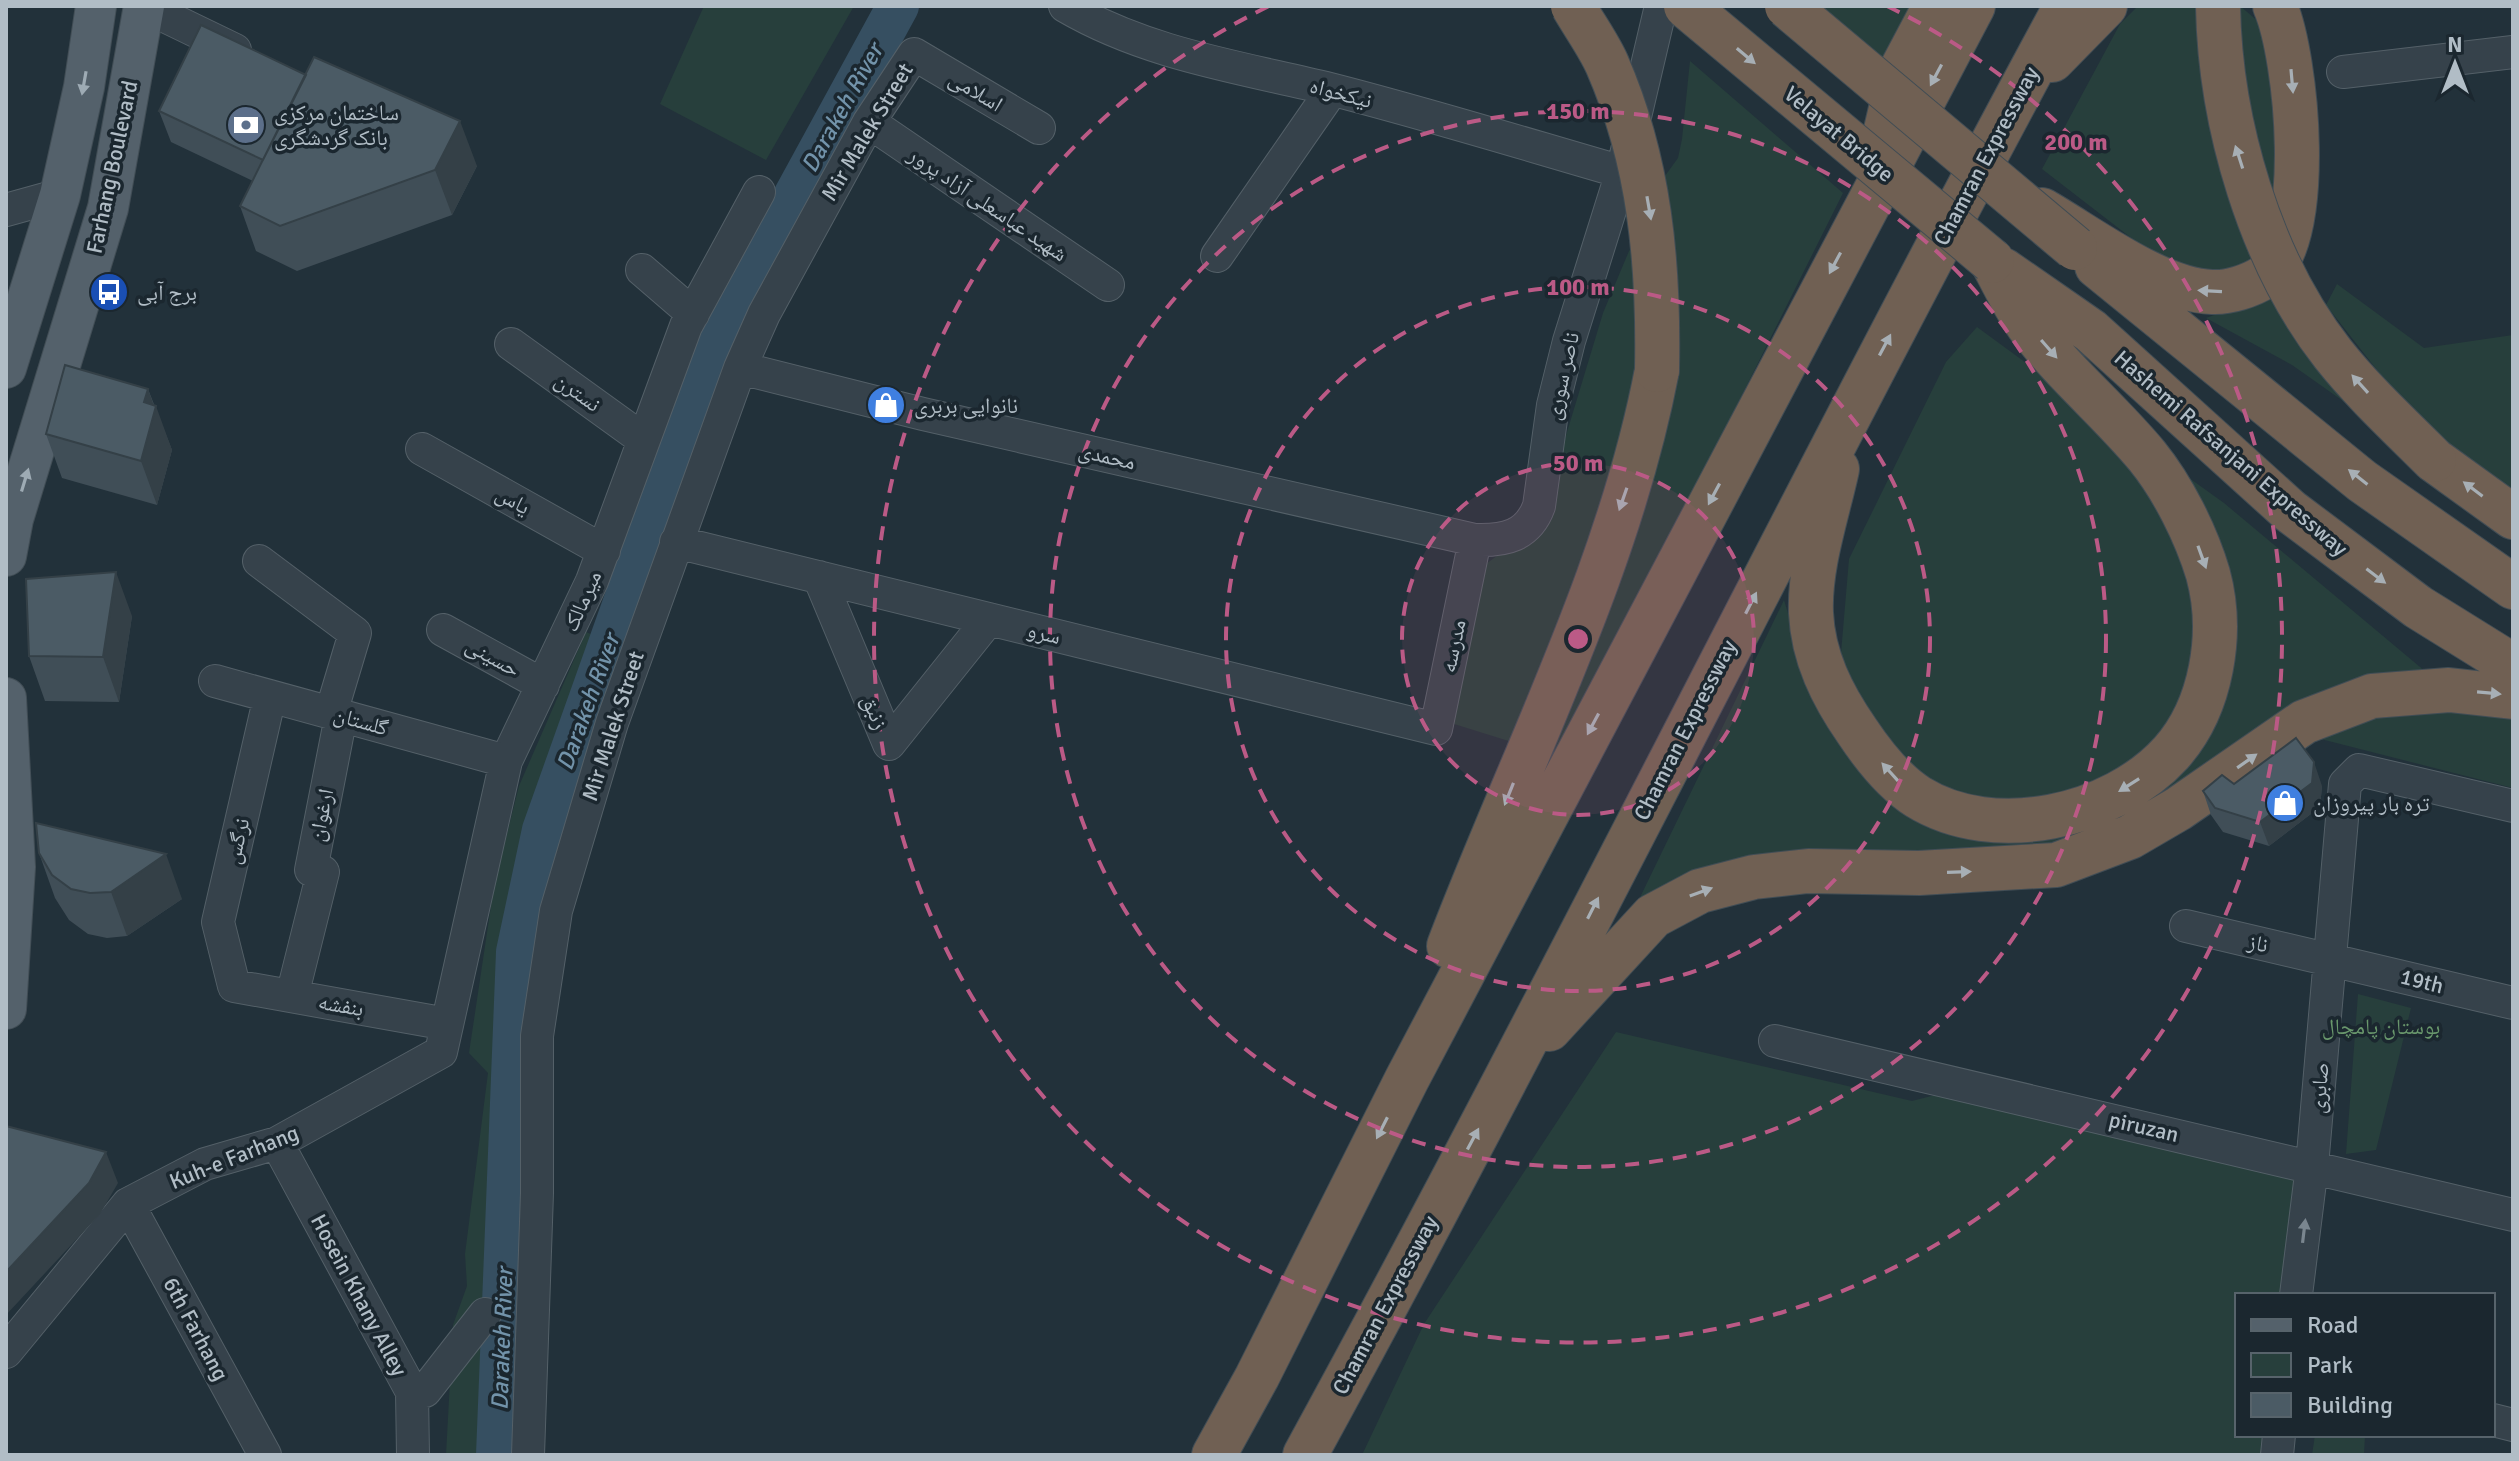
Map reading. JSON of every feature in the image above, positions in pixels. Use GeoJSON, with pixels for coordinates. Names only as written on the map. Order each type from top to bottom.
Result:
{"type":"FeatureCollection","features":[{"type":"Feature","properties":{"kind":"highway"},"geometry":{"type":"LineString","coordinates":[[1407,1079],[1424,1011],[1585,609],[1625,494],[1646,424],[1657,370],[1659,288],[1651,211],[1630,124],[1606,61],[1573,6]]}},
{"type":"Feature","properties":{"kind":"highway","name":"Velayat Bridge"},"geometry":{"type":"LineString","coordinates":[[1686,6],[1992,261]]}},
{"type":"Feature","properties":{"kind":"highway"},"geometry":{"type":"LineString","coordinates":[[1787,6],[2075,248],[2362,481],[2513,587]]}},
{"type":"Feature","properties":{"kind":"highway"},"geometry":{"type":"LineString","coordinates":[[1801,6],[1846,55]]}},
{"type":"Feature","properties":{"kind":"highway"},"geometry":{"type":"LineString","coordinates":[[1871,194],[1899,74],[1935,6]]}},
{"type":"Feature","properties":{"kind":"highway"},"geometry":{"type":"LineString","coordinates":[[1214,1455],[1407,1079],[1871,194],[1973,6]]}},
{"type":"Feature","properties":{"kind":"highway","name":"Chamran Expressway"},"geometry":{"type":"LineString","coordinates":[[1305,1455],[1505,1079],[1849,414],[2066,6]]}},
{"type":"Feature","properties":{"kind":"highway"},"geometry":{"type":"LineString","coordinates":[[2019,92],[2105,6]]}},
{"type":"Feature","properties":{"kind":"highway"},"geometry":{"type":"LineString","coordinates":[[2218,6],[2222,85],[2235,148],[2255,207],[2291,286],[2332,353],[2434,460],[2513,517]]}},
{"type":"Feature","properties":{"kind":"highway"},"geometry":{"type":"LineString","coordinates":[[2006,189],[2157,276],[2190,289],[2228,291],[2263,277],[2284,246],[2295,195],[2297,137],[2292,72],[2284,26],[2275,6]]}},
{"type":"Feature","properties":{"kind":"highway"},"geometry":{"type":"LineString","coordinates":[[1849,414],[1815,575],[1813,628],[1819,657],[1837,701],[1883,765],[1918,797],[1940,809],[1970,816],[2022,820],[2069,813],[2093,804],[2158,765],[2185,732],[2205,692],[2210,673],[2215,622],[2205,565],[2191,532],[2148,457],[2027,325],[1992,261]]}},
{"type":"Feature","properties":{"kind":"highway","name":"Hashemi Rafsanjani Expressway"},"geometry":{"type":"LineString","coordinates":[[1992,261],[2091,331],[2290,511],[2418,607],[2513,666]]}},
{"type":"Feature","properties":{"kind":"highway"},"geometry":{"type":"LineString","coordinates":[[1505,1079],[1617,952],[1653,916],[1700,891],[1754,877],[1808,871],[1919,873],[2056,865],[2130,837],[2178,809],[2304,722],[2372,696],[2449,690],[2513,697]]}},
{"type":"Feature","properties":{"kind":"main road","name":"Farhang Boulevard"},"geometry":{"type":"LineString","coordinates":[[6,368],[60,195],[84,87],[96,6]]}},
{"type":"Feature","properties":{"kind":"main road","name":"Farhang Boulevard"},"geometry":{"type":"LineString","coordinates":[[6,556],[13,519],[108,208],[144,6]]}},
{"type":"Feature","properties":{"kind":"main road"},"geometry":{"type":"LineString","coordinates":[[6,698],[15,867],[6,1009]]}},
{"type":"Feature","properties":{"kind":"street"},"geometry":{"type":"LineString","coordinates":[[144,6],[258,61]]}},
{"type":"Feature","properties":{"kind":"street","name":"نیکخواه"},"geometry":{"type":"LineString","coordinates":[[1065,6],[1094,23],[1151,47],[1332,90],[1622,172]]}},
{"type":"Feature","properties":{"kind":"street","name":"ناصر سوری"},"geometry":{"type":"LineString","coordinates":[[1475,540],[1497,541],[1513,537],[1534,520],[1569,341],[1622,172],[1661,6]]}},
{"type":"Feature","properties":{"kind":"street"},"geometry":{"type":"LineString","coordinates":[[2343,72],[2513,52]]}},
{"type":"Feature","properties":{"kind":"street","name":"Mir Malek Street"},"geometry":{"type":"LineString","coordinates":[[528,1455],[537,1193],[537,1036],[556,911],[612,723],[740,368],[764,314],[869,122],[914,54]]}},
{"type":"Feature","properties":{"kind":"street","name":"اسلامی"},"geometry":{"type":"LineString","coordinates":[[914,54],[1039,128]]}},
{"type":"Feature","properties":{"kind":"street"},"geometry":{"type":"LineString","coordinates":[[1217,256],[1332,90]]}},
{"type":"Feature","properties":{"kind":"street","name":"شهید عباسعلی آزاد پرور"},"geometry":{"type":"LineString","coordinates":[[869,122],[1108,285]]}},
{"type":"Feature","properties":{"kind":"street","name":"میرمالک"},"geometry":{"type":"LineString","coordinates":[[447,1024],[506,761],[604,551],[693,314],[759,192]]}},
{"type":"Feature","properties":{"kind":"street"},"geometry":{"type":"LineString","coordinates":[[6,210],[60,195]]}},
{"type":"Feature","properties":{"kind":"street"},"geometry":{"type":"LineString","coordinates":[[642,270],[693,314]]}},
{"type":"Feature","properties":{"kind":"street","name":"نسترن"},"geometry":{"type":"LineString","coordinates":[[511,344],[644,440]]}},
{"type":"Feature","properties":{"kind":"street","name":"محمدی"},"geometry":{"type":"LineString","coordinates":[[740,368],[938,418],[1475,540]]}},
{"type":"Feature","properties":{"kind":"street","name":"یاس"},"geometry":{"type":"LineString","coordinates":[[422,449],[604,551]]}},
{"type":"Feature","properties":{"kind":"street","name":"مدرسه"},"geometry":{"type":"LineString","coordinates":[[1412,725],[1436,729],[1475,540]]}},
{"type":"Feature","properties":{"kind":"street","name":"سرو"},"geometry":{"type":"LineString","coordinates":[[676,542],[1412,725]]}},
{"type":"Feature","properties":{"kind":"street"},"geometry":{"type":"LineString","coordinates":[[259,561],[355,633],[336,714]]}},
{"type":"Feature","properties":{"kind":"street","name":"زنبق"},"geometry":{"type":"LineString","coordinates":[[819,577],[889,744],[989,619]]}},
{"type":"Feature","properties":{"kind":"street","name":"حسینی"},"geometry":{"type":"LineString","coordinates":[[443,630],[543,685]]}},
{"type":"Feature","properties":{"kind":"street","name":"گلستان"},"geometry":{"type":"LineString","coordinates":[[215,681],[506,761]]}},
{"type":"Feature","properties":{"kind":"street","name":"نرگس"},"geometry":{"type":"LineString","coordinates":[[234,986],[218,922],[270,696]]}},
{"type":"Feature","properties":{"kind":"street","name":"ارغوان"},"geometry":{"type":"LineString","coordinates":[[292,996],[323,872],[311,870],[336,714]]}},
{"type":"Feature","properties":{"kind":"street","name":"صابری"},"geometry":{"type":"LineString","coordinates":[[2296,1293],[2312,1166],[2345,784],[2359,770],[2513,806]]}},
{"type":"Feature","properties":{"kind":"street","name":"ناز"},"geometry":{"type":"LineString","coordinates":[[2186,926],[2331,959]]}},
{"type":"Feature","properties":{"kind":"street","name":"19th"},"geometry":{"type":"LineString","coordinates":[[2331,959],[2513,1003]]}},
{"type":"Feature","properties":{"kind":"street","name":"بنفشه"},"geometry":{"type":"LineString","coordinates":[[234,986],[447,1024]]}},
{"type":"Feature","properties":{"kind":"street","name":"Kuh-e Farhang"},"geometry":{"type":"LineString","coordinates":[[6,1352],[128,1204],[205,1164],[277,1143],[441,1052],[447,1024]]}},
{"type":"Feature","properties":{"kind":"street","name":"piruzan"},"geometry":{"type":"LineString","coordinates":[[1775,1041],[2513,1215]]}},
{"type":"Feature","properties":{"kind":"street","name":"Hosein Khany Alley"},"geometry":{"type":"LineString","coordinates":[[277,1143],[412,1392],[413,1455]]}},
{"type":"Feature","properties":{"kind":"street","name":"6th Farhang"},"geometry":{"type":"LineString","coordinates":[[128,1204],[265,1455]]}},
{"type":"Feature","properties":{"kind":"street"},"geometry":{"type":"LineString","coordinates":[[412,1392],[425,1391],[485,1314]]}},
{"type":"Feature","properties":{"kind":"green space"},"geometry":{"type":"Polygon","coordinates":[[[704,6],[854,6],[766,160],[660,104],[704,6]]]}},
{"type":"Feature","properties":{"kind":"green space"},"geometry":{"type":"Polygon","coordinates":[[[1802,6],[1928,6],[1893,74],[1802,6]]]}},
{"type":"Feature","properties":{"kind":"green space"},"geometry":{"type":"Polygon","coordinates":[[[2138,6],[2240,6],[2266,28],[2283,213],[2239,274],[2174,271],[2042,169],[2120,24],[2138,6]]]}},
{"type":"Feature","properties":{"kind":"green space"},"geometry":{"type":"Polygon","coordinates":[[[1690,61],[1843,193],[1619,641],[1530,806],[1673,308],[1676,258],[1662,180],[1678,158],[1690,61]]]}},
{"type":"Feature","properties":{"kind":"green space"},"geometry":{"type":"Polygon","coordinates":[[[1640,235],[1644,257],[1630,431],[1515,743],[1454,724],[1445,716],[1486,564],[1498,555],[1564,442],[1603,313],[1629,251],[1640,235]]]}},
{"type":"Feature","properties":{"kind":"green space"},"geometry":{"type":"Polygon","coordinates":[[[2270,281],[2404,444],[2292,365],[2206,318],[2228,310],[2270,281]]]}},
{"type":"Feature","properties":{"kind":"green space"},"geometry":{"type":"Polygon","coordinates":[[[2337,284],[2424,348],[2513,335],[2513,496],[2413,416],[2326,305],[2337,284]]]}},
{"type":"Feature","properties":{"kind":"green space"},"geometry":{"type":"Polygon","coordinates":[[[1977,327],[2056,385],[2143,466],[2194,564],[2205,635],[2163,748],[2061,800],[1997,805],[1948,797],[1892,758],[1840,665],[1849,559],[1946,362],[1977,327]]]}},
{"type":"Feature","properties":{"kind":"green space"},"geometry":{"type":"Polygon","coordinates":[[[2178,470],[2224,503],[2426,672],[2350,680],[2295,702],[2149,808],[2087,839],[1631,916],[1784,600],[1806,673],[1868,773],[2063,833],[2217,690],[2178,470]]]}},
{"type":"Feature","properties":{"kind":"green space"},"geometry":{"type":"Polygon","coordinates":[[[586,632],[595,636],[514,892],[480,1455],[446,1455],[453,1325],[467,1286],[465,1254],[488,1073],[469,1053],[494,886],[519,786],[586,632]]]}},
{"type":"Feature","properties":{"kind":"green space"},"geometry":{"type":"Polygon","coordinates":[[[2513,708],[2513,788],[2309,736],[2362,712],[2513,708]]]}},
{"type":"Feature","properties":{"kind":"green space","name":"بوستان پامچال"},"geometry":{"type":"Polygon","coordinates":[[[2358,994],[2411,1008],[2376,1150],[2346,1154],[2358,994]]]}},
{"type":"Feature","properties":{"kind":"green space"},"geometry":{"type":"Polygon","coordinates":[[[1616,1032],[1912,1101],[1947,1092],[2297,1176],[2282,1293],[2235,1293],[2235,1437],[2264,1437],[2261,1455],[1362,1455],[1424,1324],[1616,1032]]]}},
{"type":"Feature","properties":{"kind":"green space"},"geometry":{"type":"Polygon","coordinates":[[[2315,1437],[2365,1437],[2364,1455],[2312,1455],[2315,1437]]]}},
{"type":"Feature","properties":{"kind":"building"},"geometry":{"type":"Polygon","coordinates":[[[201,25],[306,75],[263,160],[159,111],[201,25]]]}},
{"type":"Feature","properties":{"kind":"building"},"geometry":{"type":"Polygon","coordinates":[[[314,57],[460,121],[435,170],[280,226],[240,206],[314,57]]]}},
{"type":"Feature","properties":{"kind":"building"},"geometry":{"type":"Polygon","coordinates":[[[65,365],[148,389],[144,402],[156,406],[141,461],[46,434],[65,365]]]}},
{"type":"Feature","properties":{"kind":"building"},"geometry":{"type":"Polygon","coordinates":[[[116,572],[103,657],[29,656],[26,579],[116,572]]]}},
{"type":"Feature","properties":{"kind":"building"},"geometry":{"type":"Polygon","coordinates":[[[2296,738],[2314,762],[2312,783],[2260,822],[2215,808],[2203,791],[2222,775],[2234,784],[2296,738]]]}},
{"type":"Feature","properties":{"kind":"building"},"geometry":{"type":"Polygon","coordinates":[[[36,823],[166,854],[111,892],[90,893],[71,889],[52,875],[39,853],[36,823]]]}},
{"type":"Feature","properties":{"kind":"building"},"geometry":{"type":"Polygon","coordinates":[[[6,1126],[106,1152],[89,1183],[6,1272],[6,1126]]]}},
{"type":"Feature","properties":{"kind":"waterway","name":"Darakeh River"},"geometry":{"type":"LineString","coordinates":[[497,1455],[517,952],[543,830],[721,330],[898,6]]}},
{"type":"Feature","properties":{"kind":"place","name":"ساختمان مرکزی بانک گردشگری"},"geometry":{"type":"Point","coordinates":[246,125]}},
{"type":"Feature","properties":{"kind":"place","name":"برج آبی"},"geometry":{"type":"Point","coordinates":[109,292]}},
{"type":"Feature","properties":{"kind":"place","name":"نانوایی بربری"},"geometry":{"type":"Point","coordinates":[886,405]}},
{"type":"Feature","properties":{"kind":"place","name":"تره بار پیروزان"},"geometry":{"type":"Point","coordinates":[2285,803]}}]}
